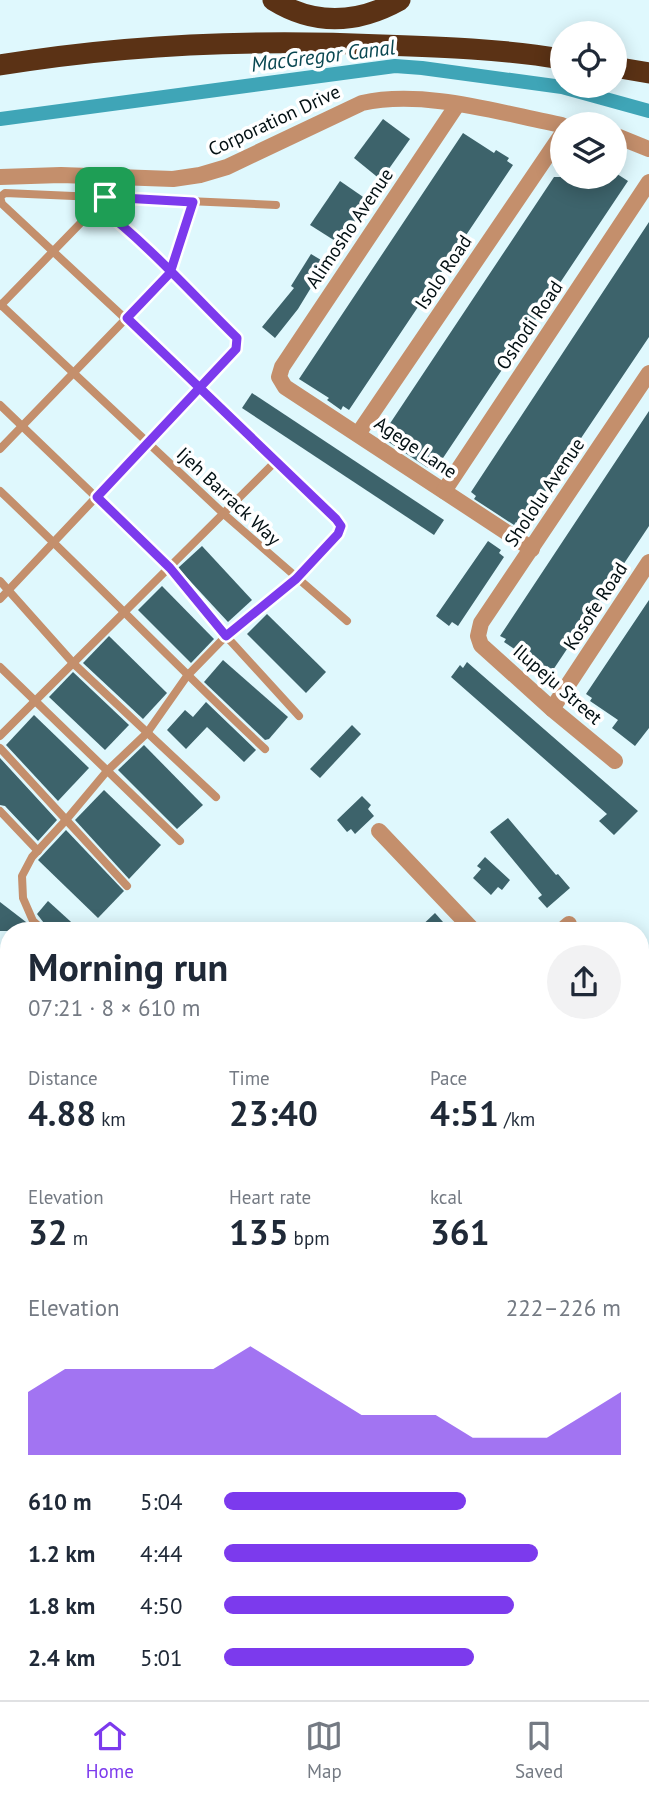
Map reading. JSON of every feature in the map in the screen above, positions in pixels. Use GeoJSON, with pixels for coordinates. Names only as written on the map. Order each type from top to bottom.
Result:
{"type":"FeatureCollection","features":[{"type":"Feature","properties":{"kind":"highway"},"geometry":{"type":"LineString","coordinates":[[273,0],[291,11],[318,18],[348,19],[380,11],[400,0]]}},
{"type":"Feature","properties":{"kind":"highway"},"geometry":{"type":"LineString","coordinates":[[0,65],[118,48],[256,43],[324,42],[432,47],[550,57]]}},
{"type":"Feature","properties":{"kind":"highway"},"geometry":{"type":"LineString","coordinates":[[627,69],[649,73]]}},
{"type":"Feature","properties":{"kind":"street","name":"Corporation Drive"},"geometry":{"type":"LineString","coordinates":[[0,177],[61,175],[173,179],[200,175],[227,167],[362,103],[383,98],[407,98],[457,105],[550,123]]}},
{"type":"Feature","properties":{"kind":"street","name":"Alimosho Avenue"},"geometry":{"type":"LineString","coordinates":[[279,377],[282,367],[457,105]]}},
{"type":"Feature","properties":{"kind":"street"},"geometry":{"type":"LineString","coordinates":[[627,140],[649,149]]}},
{"type":"Feature","properties":{"kind":"street","name":"Isolo Road"},"geometry":{"type":"LineString","coordinates":[[358,434],[550,152]]}},
{"type":"Feature","properties":{"kind":"street","name":"Oshodi Road"},"geometry":{"type":"LineString","coordinates":[[444,491],[649,182]]}},
{"type":"Feature","properties":{"kind":"street","name":"Shololu Avenue"},"geometry":{"type":"LineString","coordinates":[[478,636],[481,623],[649,373]]}},
{"type":"Feature","properties":{"kind":"street","name":"Agege Lane"},"geometry":{"type":"LineString","coordinates":[[279,377],[285,387],[532,549]]}},
{"type":"Feature","properties":{"kind":"street","name":"Kosofe Road"},"geometry":{"type":"LineString","coordinates":[[552,709],[649,562]]}},
{"type":"Feature","properties":{"kind":"street","name":"Ilupeju Street"},"geometry":{"type":"LineString","coordinates":[[478,636],[481,645],[615,761]]}},
{"type":"Feature","properties":{"kind":"street"},"geometry":{"type":"LineString","coordinates":[[379,831],[465,922]]}},
{"type":"Feature","properties":{"kind":"lane"},"geometry":{"type":"LineString","coordinates":[[34,922],[23,898],[22,876],[38,851],[107,771],[146,733],[187,676],[226,636],[296,579],[338,534],[341,526],[127,318],[2,204],[0,197],[5,193],[276,205]]}},
{"type":"Feature","properties":{"kind":"lane"},"geometry":{"type":"LineString","coordinates":[[0,305],[105,197]]}},
{"type":"Feature","properties":{"kind":"lane"},"geometry":{"type":"LineString","coordinates":[[0,449],[170,273],[193,202]]}},
{"type":"Feature","properties":{"kind":"lane"},"geometry":{"type":"LineString","coordinates":[[0,598],[236,349],[237,338],[118,221],[98,206]]}},
{"type":"Feature","properties":{"kind":"lane","name":"Ijeh Barrack Way"},"geometry":{"type":"LineString","coordinates":[[0,305],[225,515],[347,621]]}},
{"type":"Feature","properties":{"kind":"lane"},"geometry":{"type":"LineString","coordinates":[[0,405],[170,568],[226,636],[299,716]]}},
{"type":"Feature","properties":{"kind":"lane"},"geometry":{"type":"LineString","coordinates":[[0,736],[225,515],[276,461]]}},
{"type":"Feature","properties":{"kind":"lane"},"geometry":{"type":"LineString","coordinates":[[0,491],[187,676],[265,749]]}},
{"type":"Feature","properties":{"kind":"lane"},"geometry":{"type":"LineString","coordinates":[[0,581],[74,664],[216,797]]}},
{"type":"Feature","properties":{"kind":"lane"},"geometry":{"type":"LineString","coordinates":[[0,667],[180,841]]}},
{"type":"Feature","properties":{"kind":"lane"},"geometry":{"type":"LineString","coordinates":[[0,748],[127,886]]}},
{"type":"Feature","properties":{"kind":"lane"},"geometry":{"type":"LineString","coordinates":[[0,811],[38,851]]}},
{"type":"Feature","properties":{"kind":"building"},"geometry":{"type":"Polygon","coordinates":[[[383,119],[410,139],[381,180],[354,158],[383,119]]]}},
{"type":"Feature","properties":{"kind":"building"},"geometry":{"type":"Polygon","coordinates":[[[463,133],[494,153],[496,150],[509,158],[507,161],[513,165],[349,410],[343,406],[341,410],[327,400],[329,398],[299,379],[463,133]]]}},
{"type":"Feature","properties":{"kind":"building"},"geometry":{"type":"Polygon","coordinates":[[[340,181],[369,201],[340,244],[310,225],[340,181]]]}},
{"type":"Feature","properties":{"kind":"building"},"geometry":{"type":"Polygon","coordinates":[[[550,183],[550,189],[623,189],[435,470],[387,441],[389,438],[383,434],[550,183]]]}},
{"type":"Feature","properties":{"kind":"building"},"geometry":{"type":"Polygon","coordinates":[[[649,222],[649,337],[522,526],[516,522],[514,525],[474,499],[476,496],[471,492],[649,222]]]}},
{"type":"Feature","properties":{"kind":"building"},"geometry":{"type":"Polygon","coordinates":[[[311,254],[326,263],[298,309],[275,338],[262,327],[294,288],[291,286],[311,254]]]}},
{"type":"Feature","properties":{"kind":"building"},"geometry":{"type":"Polygon","coordinates":[[[252,393],[444,520],[434,535],[242,408],[252,393]]]}},
{"type":"Feature","properties":{"kind":"building"},"geometry":{"type":"Polygon","coordinates":[[[649,411],[649,526],[553,670],[547,666],[545,669],[504,642],[506,639],[500,636],[649,411]]]}},
{"type":"Feature","properties":{"kind":"building"},"geometry":{"type":"Polygon","coordinates":[[[488,541],[501,550],[499,553],[504,557],[458,626],[452,622],[449,626],[436,616],[488,541]]]}},
{"type":"Feature","properties":{"kind":"building"},"geometry":{"type":"Polygon","coordinates":[[[202,546],[252,600],[228,622],[178,568],[202,546]]]}},
{"type":"Feature","properties":{"kind":"building"},"geometry":{"type":"Polygon","coordinates":[[[162,586],[214,639],[191,663],[138,610],[162,586]]]}},
{"type":"Feature","properties":{"kind":"building"},"geometry":{"type":"Polygon","coordinates":[[[649,600],[649,728],[635,746],[612,728],[618,720],[590,701],[592,698],[586,694],[649,600]]]}},
{"type":"Feature","properties":{"kind":"building"},"geometry":{"type":"Polygon","coordinates":[[[267,614],[326,672],[306,693],[247,634],[267,614]]]}},
{"type":"Feature","properties":{"kind":"building"},"geometry":{"type":"Polygon","coordinates":[[[109,636],[167,693],[143,719],[83,663],[109,636]]]}},
{"type":"Feature","properties":{"kind":"building"},"geometry":{"type":"Polygon","coordinates":[[[223,660],[288,717],[269,739],[265,740],[204,682],[223,660]]]}},
{"type":"Feature","properties":{"kind":"building"},"geometry":{"type":"Polygon","coordinates":[[[467,662],[638,811],[614,835],[599,821],[607,814],[451,677],[460,665],[463,668],[467,662]]]}},
{"type":"Feature","properties":{"kind":"building"},"geometry":{"type":"Polygon","coordinates":[[[73,672],[129,725],[105,750],[49,697],[73,672]]]}},
{"type":"Feature","properties":{"kind":"building"},"geometry":{"type":"Polygon","coordinates":[[[206,702],[256,750],[244,762],[207,727],[186,749],[167,730],[185,710],[193,717],[206,702]]]}},
{"type":"Feature","properties":{"kind":"building"},"geometry":{"type":"Polygon","coordinates":[[[34,715],[89,768],[58,801],[6,745],[34,715]]]}},
{"type":"Feature","properties":{"kind":"building"},"geometry":{"type":"Polygon","coordinates":[[[352,725],[361,734],[320,778],[310,769],[352,725]]]}},
{"type":"Feature","properties":{"kind":"building"},"geometry":{"type":"Polygon","coordinates":[[[144,745],[203,805],[177,829],[118,770],[144,745]]]}},
{"type":"Feature","properties":{"kind":"building"},"geometry":{"type":"Polygon","coordinates":[[[0,758],[57,820],[38,841],[5,806],[0,805],[0,758]]]}},
{"type":"Feature","properties":{"kind":"building"},"geometry":{"type":"Polygon","coordinates":[[[104,790],[161,845],[129,879],[75,820],[104,790]]]}},
{"type":"Feature","properties":{"kind":"building"},"geometry":{"type":"Polygon","coordinates":[[[362,796],[371,805],[368,809],[374,816],[355,834],[351,829],[347,832],[337,820],[362,796]]]}},
{"type":"Feature","properties":{"kind":"building"},"geometry":{"type":"Polygon","coordinates":[[[508,818],[570,888],[547,908],[538,898],[542,895],[490,832],[508,818]]]}},
{"type":"Feature","properties":{"kind":"building"},"geometry":{"type":"Polygon","coordinates":[[[66,830],[124,891],[98,918],[38,860],[66,830]]]}},
{"type":"Feature","properties":{"kind":"building"},"geometry":{"type":"Polygon","coordinates":[[[485,857],[510,880],[502,890],[498,887],[491,895],[473,878],[481,869],[477,866],[485,857]]]}},
{"type":"Feature","properties":{"kind":"building"},"geometry":{"type":"Polygon","coordinates":[[[48,901],[71,922],[43,922],[37,914],[48,901]]]}},
{"type":"Feature","properties":{"kind":"building"},"geometry":{"type":"Polygon","coordinates":[[[0,902],[26,922],[0,922],[0,902]]]}},
{"type":"Feature","properties":{"kind":"building"},"geometry":{"type":"Polygon","coordinates":[[[435,913],[443,922],[426,922],[435,913]]]}},
{"type":"Feature","properties":{"kind":"waterway","name":"MacGregor Canal"},"geometry":{"type":"LineString","coordinates":[[0,119],[395,66],[562,87],[649,111]]}},
{"type":"Feature","properties":{"kind":"route"},"geometry":{"type":"LineString","coordinates":[[105,197],[98,206],[118,221],[170,273],[237,338],[236,349],[200,388],[97,497],[170,568],[226,636],[296,579],[338,534],[341,526],[336,519],[200,388],[127,318],[170,273],[193,202],[105,197]]}}]}
